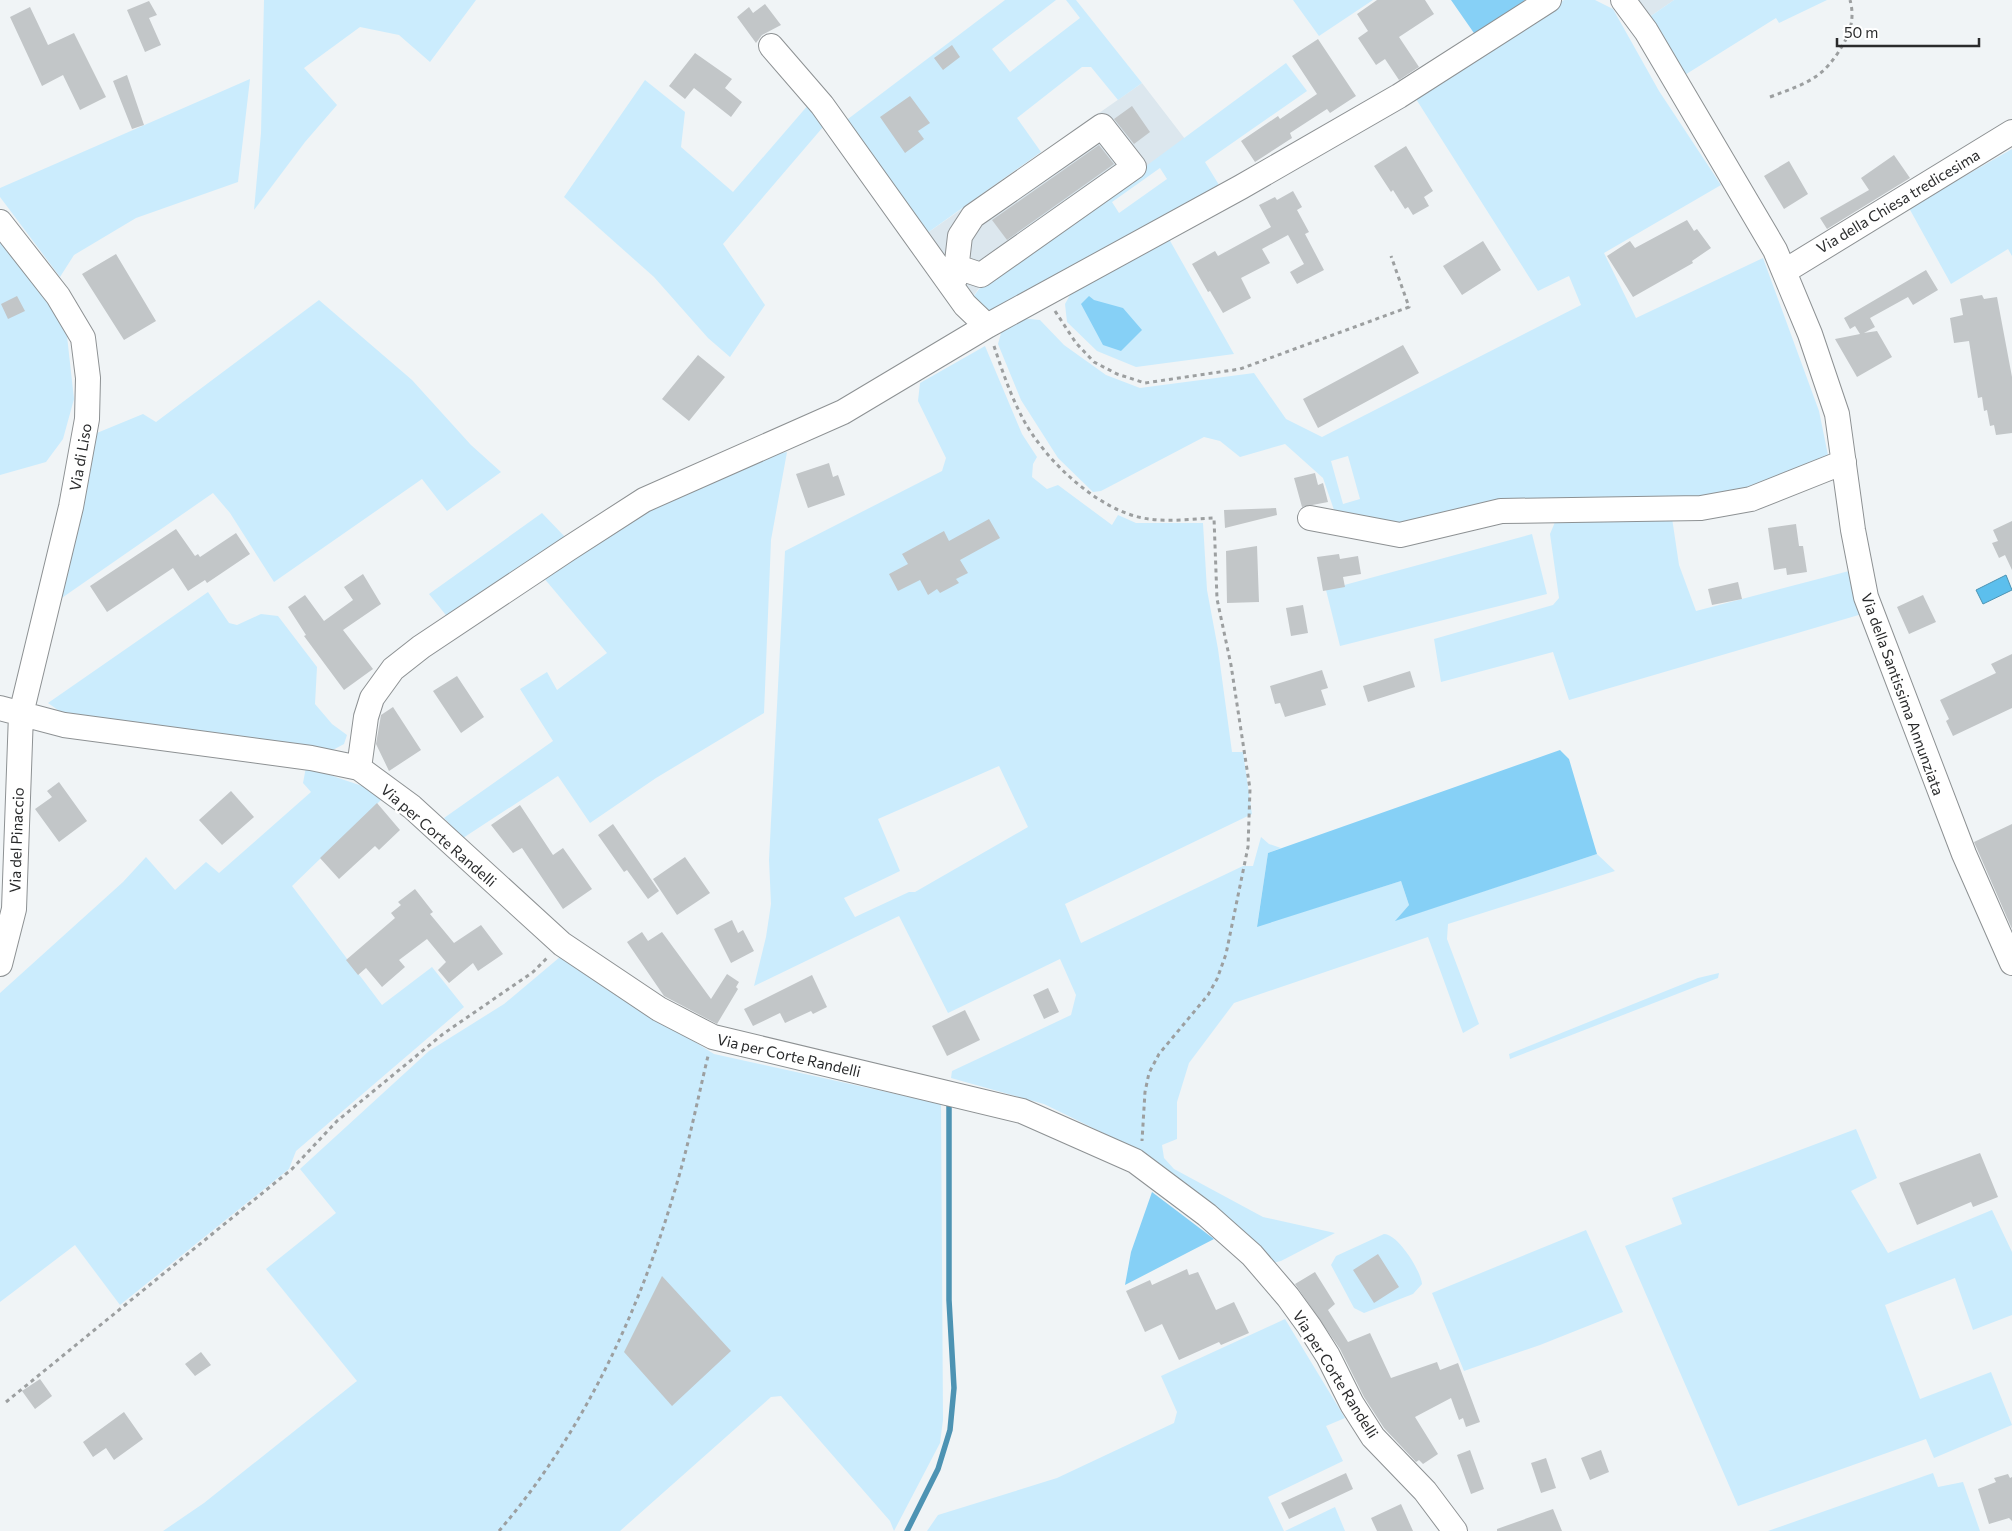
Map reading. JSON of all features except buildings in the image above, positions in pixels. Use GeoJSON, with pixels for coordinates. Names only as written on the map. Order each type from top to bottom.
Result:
{"type":"FeatureCollection","features":[{"type":"Feature","properties":{"kind":"street"},"geometry":{"type":"LineString","coordinates":[[359,768],[366,716],[372,698],[393,669],[421,647],[644,500],[843,412],[987,326],[1246,184],[1399,96],[1549,0]]}},
{"type":"Feature","properties":{"kind":"street","name":"Via della Santissima Annunziata"},"geometry":{"type":"LineString","coordinates":[[1623,0],[1646,31],[1785,271],[1810,334],[1837,414],[1858,560],[1866,597],[1964,854],[2012,963]]}},
{"type":"Feature","properties":{"kind":"street"},"geometry":{"type":"LineString","coordinates":[[771,46],[822,105],[953,275],[965,305],[987,326]]}},
{"type":"Feature","properties":{"kind":"street"},"geometry":{"type":"LineString","coordinates":[[1102,126],[1134,168],[981,275],[953,275],[960,236],[973,216],[1102,126]]}},
{"type":"Feature","properties":{"kind":"street","name":"Via della Chiesa tredicesima"},"geometry":{"type":"LineString","coordinates":[[1785,271],[2012,132]]}},
{"type":"Feature","properties":{"kind":"street","name":"Via di Liso"},"geometry":{"type":"LineString","coordinates":[[0,222],[58,296],[83,338],[88,378],[87,419],[71,507],[10,711]]}},
{"type":"Feature","properties":{"kind":"street"},"geometry":{"type":"LineString","coordinates":[[1310,518],[1400,535],[1501,511],[1701,508],[1751,499],[1844,462]]}},
{"type":"Feature","properties":{"kind":"street","name":"Via per Corte Randelli"},"geometry":{"type":"LineString","coordinates":[[10,711],[64,725],[312,758],[359,768],[412,808],[562,944],[659,1010],[713,1038],[1022,1110],[1135,1161],[1207,1215],[1252,1255],[1309,1326],[1328,1356],[1352,1404],[1373,1436],[1425,1491],[1455,1531]]}},
{"type":"Feature","properties":{"kind":"street","name":"Via del Pinaccio"},"geometry":{"type":"LineString","coordinates":[[0,964],[14,908],[10,711]]}},
{"type":"Feature","properties":{"kind":"path"},"geometry":{"type":"LineString","coordinates":[[1770,97],[1800,86],[1821,74],[1833,63],[1848,34],[1853,12],[1850,0]]}},
{"type":"Feature","properties":{"kind":"path"},"geometry":{"type":"LineString","coordinates":[[1044,295],[1076,343],[1094,362],[1117,374],[1145,383],[1240,369],[1409,307],[1391,256]]}},
{"type":"Feature","properties":{"kind":"path"},"geometry":{"type":"LineString","coordinates":[[987,326],[1022,419],[1060,466],[1084,491],[1124,513],[1150,519],[1214,518],[1217,599],[1232,665],[1250,789],[1248,847],[1226,954],[1217,979],[1208,995],[1159,1054],[1149,1073],[1145,1092],[1143,1137],[1135,1161]]}},
{"type":"Feature","properties":{"kind":"path"},"geometry":{"type":"LineString","coordinates":[[6,1402],[292,1169],[337,1121],[443,1034],[533,972],[562,944]]}},
{"type":"Feature","properties":{"kind":"path"},"geometry":{"type":"LineString","coordinates":[[499,1531],[527,1499],[561,1450],[591,1397],[642,1287],[675,1192],[713,1038]]}},
{"type":"Feature","properties":{"kind":"shaded area"},"geometry":{"type":"Polygon","coordinates":[[[264,0],[476,0],[430,62],[399,35],[360,27],[304,68],[337,105],[305,142],[254,210],[261,133],[264,0]]]}},
{"type":"Feature","properties":{"kind":"shaded area"},"geometry":{"type":"Polygon","coordinates":[[[1005,0],[1056,0],[992,49],[1010,72],[1080,18],[1066,0],[1076,0],[1142,83],[1118,100],[1091,67],[1082,67],[1017,118],[1041,152],[923,236],[844,122],[1005,0]]]}},
{"type":"Feature","properties":{"kind":"shaded area"},"geometry":{"type":"Polygon","coordinates":[[[1293,0],[1373,0],[1319,36],[1293,0]]]}},
{"type":"Feature","properties":{"kind":"shaded area"},"geometry":{"type":"Polygon","coordinates":[[[1451,0],[1524,0],[1525,2],[1476,36],[1451,0]]]}},
{"type":"Feature","properties":{"kind":"shaded area"},"geometry":{"type":"Polygon","coordinates":[[[1564,0],[1595,0],[1613,9],[1659,91],[1721,185],[1604,253],[1636,318],[1763,258],[1819,411],[1829,460],[1721,498],[1411,525],[1393,524],[1334,510],[1323,478],[1285,444],[1240,457],[1220,441],[1204,437],[1101,491],[1093,492],[1058,458],[1021,400],[998,344],[1003,326],[1019,318],[1040,320],[1064,345],[1106,375],[1140,388],[1254,373],[1286,419],[1322,437],[1581,305],[1569,276],[1538,291],[1416,99],[1564,0]],[[1348,456],[1331,461],[1343,504],[1360,499],[1348,456]]]}},
{"type":"Feature","properties":{"kind":"shaded area"},"geometry":{"type":"Polygon","coordinates":[[[1632,0],[1674,0],[1645,20],[1632,0]]]}},
{"type":"Feature","properties":{"kind":"shaded area"},"geometry":{"type":"Polygon","coordinates":[[[1674,0],[1827,0],[1779,23],[1776,18],[1680,78],[1645,20],[1674,0]]]}},
{"type":"Feature","properties":{"kind":"shaded area"},"geometry":{"type":"Polygon","coordinates":[[[1286,63],[1307,91],[1205,162],[1219,185],[1125,244],[993,318],[970,301],[979,289],[1286,63]],[[1160,168],[1112,202],[1119,213],[1167,179],[1160,168]]]}},
{"type":"Feature","properties":{"kind":"shaded area"},"geometry":{"type":"Polygon","coordinates":[[[250,79],[238,182],[136,218],[74,255],[60,277],[0,197],[0,188],[250,79]]]}},
{"type":"Feature","properties":{"kind":"shaded area"},"geometry":{"type":"Polygon","coordinates":[[[645,80],[685,112],[681,147],[733,192],[809,104],[823,127],[723,244],[765,305],[730,357],[708,338],[654,277],[564,197],[645,80]]]}},
{"type":"Feature","properties":{"kind":"shaded area"},"geometry":{"type":"Polygon","coordinates":[[[1142,83],[1185,139],[979,288],[970,301],[923,236],[1142,83]]]}},
{"type":"Feature","properties":{"kind":"shaded area"},"geometry":{"type":"Polygon","coordinates":[[[2012,149],[2012,256],[2008,249],[1951,284],[1909,208],[2012,149]]]}},
{"type":"Feature","properties":{"kind":"shaded area"},"geometry":{"type":"Polygon","coordinates":[[[0,238],[54,312],[67,336],[74,399],[63,439],[46,462],[0,475],[0,238]]]}},
{"type":"Feature","properties":{"kind":"shaded area"},"geometry":{"type":"Polygon","coordinates":[[[1169,239],[1234,354],[1136,367],[1097,351],[1067,322],[1065,304],[1071,293],[1169,239]]]}},
{"type":"Feature","properties":{"kind":"shaded area"},"geometry":{"type":"Polygon","coordinates":[[[1089,296],[1094,300],[1123,308],[1142,330],[1121,351],[1103,345],[1081,304],[1089,296]]]}},
{"type":"Feature","properties":{"kind":"shaded area"},"geometry":{"type":"Polygon","coordinates":[[[319,300],[412,380],[471,445],[501,472],[447,511],[422,479],[274,582],[230,513],[213,493],[56,602],[92,435],[143,414],[156,422],[319,300]]]}},
{"type":"Feature","properties":{"kind":"shaded area"},"geometry":{"type":"Polygon","coordinates":[[[985,346],[1022,434],[1037,457],[1033,464],[1032,477],[1047,489],[1058,485],[1112,525],[1118,515],[1136,523],[1203,523],[1207,590],[1218,649],[1232,752],[1243,752],[1252,814],[1065,904],[1081,943],[1243,866],[1253,866],[1261,837],[1269,844],[1281,848],[1268,853],[1257,926],[1401,881],[1409,905],[1396,920],[1597,854],[1615,871],[1448,924],[1447,939],[1479,1024],[1463,1033],[1428,937],[1234,1003],[1189,1063],[1177,1102],[1177,1139],[1162,1145],[1164,1158],[1174,1169],[1263,1217],[1335,1233],[1281,1261],[1273,1263],[1140,1151],[1044,1104],[951,1078],[952,1071],[1071,1015],[1076,995],[1060,959],[948,1013],[899,916],[754,986],[766,937],[771,904],[769,860],[785,551],[942,471],[946,458],[918,401],[920,383],[985,346]],[[999,766],[878,819],[900,871],[844,898],[855,917],[909,892],[915,892],[1028,827],[999,766]]]}},
{"type":"Feature","properties":{"kind":"shaded area"},"geometry":{"type":"Polygon","coordinates":[[[787,452],[771,540],[764,713],[656,778],[590,823],[558,776],[463,838],[444,818],[553,741],[520,689],[547,672],[557,690],[607,653],[543,577],[653,505],[772,455],[787,452]]]}},
{"type":"Feature","properties":{"kind":"shaded area"},"geometry":{"type":"Polygon","coordinates":[[[542,513],[565,537],[449,619],[429,594],[542,513]]]}},
{"type":"Feature","properties":{"kind":"shaded area"},"geometry":{"type":"Polygon","coordinates":[[[1672,518],[1679,565],[1696,611],[1849,571],[1862,614],[1569,700],[1553,652],[1441,682],[1434,639],[1553,605],[1559,598],[1550,534],[1555,522],[1672,518]]]}},
{"type":"Feature","properties":{"kind":"shaded area"},"geometry":{"type":"Polygon","coordinates":[[[1532,534],[1547,594],[1340,646],[1326,590],[1532,534]]]}},
{"type":"Feature","properties":{"kind":"shaded area"},"geometry":{"type":"Polygon","coordinates":[[[2006,575],[2012,590],[1983,604],[1976,590],[2006,575]]]}},
{"type":"Feature","properties":{"kind":"shaded area"},"geometry":{"type":"Polygon","coordinates":[[[208,592],[229,623],[237,625],[261,614],[278,616],[317,667],[315,704],[332,724],[347,735],[344,744],[331,751],[65,715],[48,703],[208,592]]]}},
{"type":"Feature","properties":{"kind":"shaded area"},"geometry":{"type":"Polygon","coordinates":[[[1560,750],[1569,759],[1597,854],[1395,921],[1409,905],[1401,881],[1257,927],[1268,853],[1560,750]]]}},
{"type":"Feature","properties":{"kind":"shaded area"},"geometry":{"type":"Polygon","coordinates":[[[306,767],[374,790],[382,799],[292,886],[382,1005],[432,967],[464,1007],[296,1151],[289,1169],[120,1305],[75,1245],[0,1302],[0,993],[123,882],[146,857],[175,890],[206,862],[219,873],[311,792],[303,783],[306,767]]]}},
{"type":"Feature","properties":{"kind":"shaded area"},"geometry":{"type":"Polygon","coordinates":[[[560,957],[714,1054],[941,1104],[943,1420],[940,1443],[894,1531],[890,1521],[781,1396],[771,1397],[620,1531],[163,1531],[204,1503],[357,1381],[266,1269],[336,1213],[300,1169],[429,1051],[504,1004],[560,957]]]}},
{"type":"Feature","properties":{"kind":"shaded area"},"geometry":{"type":"Polygon","coordinates":[[[1719,973],[1718,978],[1510,1059],[1509,1054],[1698,978],[1719,973]]]}},
{"type":"Feature","properties":{"kind":"shaded area"},"geometry":{"type":"Polygon","coordinates":[[[1856,1129],[1877,1178],[1851,1191],[1888,1253],[1992,1210],[2012,1252],[2012,1315],[1973,1330],[1955,1278],[1885,1305],[1920,1399],[1991,1372],[2012,1425],[1934,1458],[1926,1439],[1738,1506],[1625,1246],[1682,1224],[1672,1198],[1856,1129]]]}},
{"type":"Feature","properties":{"kind":"shaded area"},"geometry":{"type":"Polygon","coordinates":[[[1152,1192],[1214,1239],[1125,1285],[1131,1252],[1152,1192]]]}},
{"type":"Feature","properties":{"kind":"shaded area"},"geometry":{"type":"Polygon","coordinates":[[[1586,1230],[1623,1312],[1540,1345],[1464,1371],[1432,1293],[1586,1230]]]}},
{"type":"Feature","properties":{"kind":"shaded area"},"geometry":{"type":"Polygon","coordinates":[[[1384,1234],[1396,1240],[1402,1246],[1418,1271],[1422,1284],[1413,1294],[1364,1313],[1354,1308],[1331,1265],[1336,1256],[1384,1234]]]}},
{"type":"Feature","properties":{"kind":"shaded area"},"geometry":{"type":"Polygon","coordinates":[[[1285,1319],[1345,1418],[1326,1426],[1343,1461],[1268,1497],[1284,1531],[927,1531],[938,1515],[1057,1478],[1174,1423],[1177,1412],[1161,1376],[1285,1319]]]}},
{"type":"Feature","properties":{"kind":"shaded area"},"geometry":{"type":"Polygon","coordinates":[[[1933,1473],[1938,1487],[1963,1482],[1980,1531],[1768,1531],[1933,1473]]]}},
{"type":"Feature","properties":{"kind":"shaded area"},"geometry":{"type":"Polygon","coordinates":[[[1335,1507],[1345,1531],[1285,1531],[1335,1507]]]}},
{"type":"Feature","properties":{"kind":"waterway"},"geometry":{"type":"LineString","coordinates":[[907,1531],[938,1469],[950,1430],[954,1388],[949,1300],[949,1104]]}}]}
